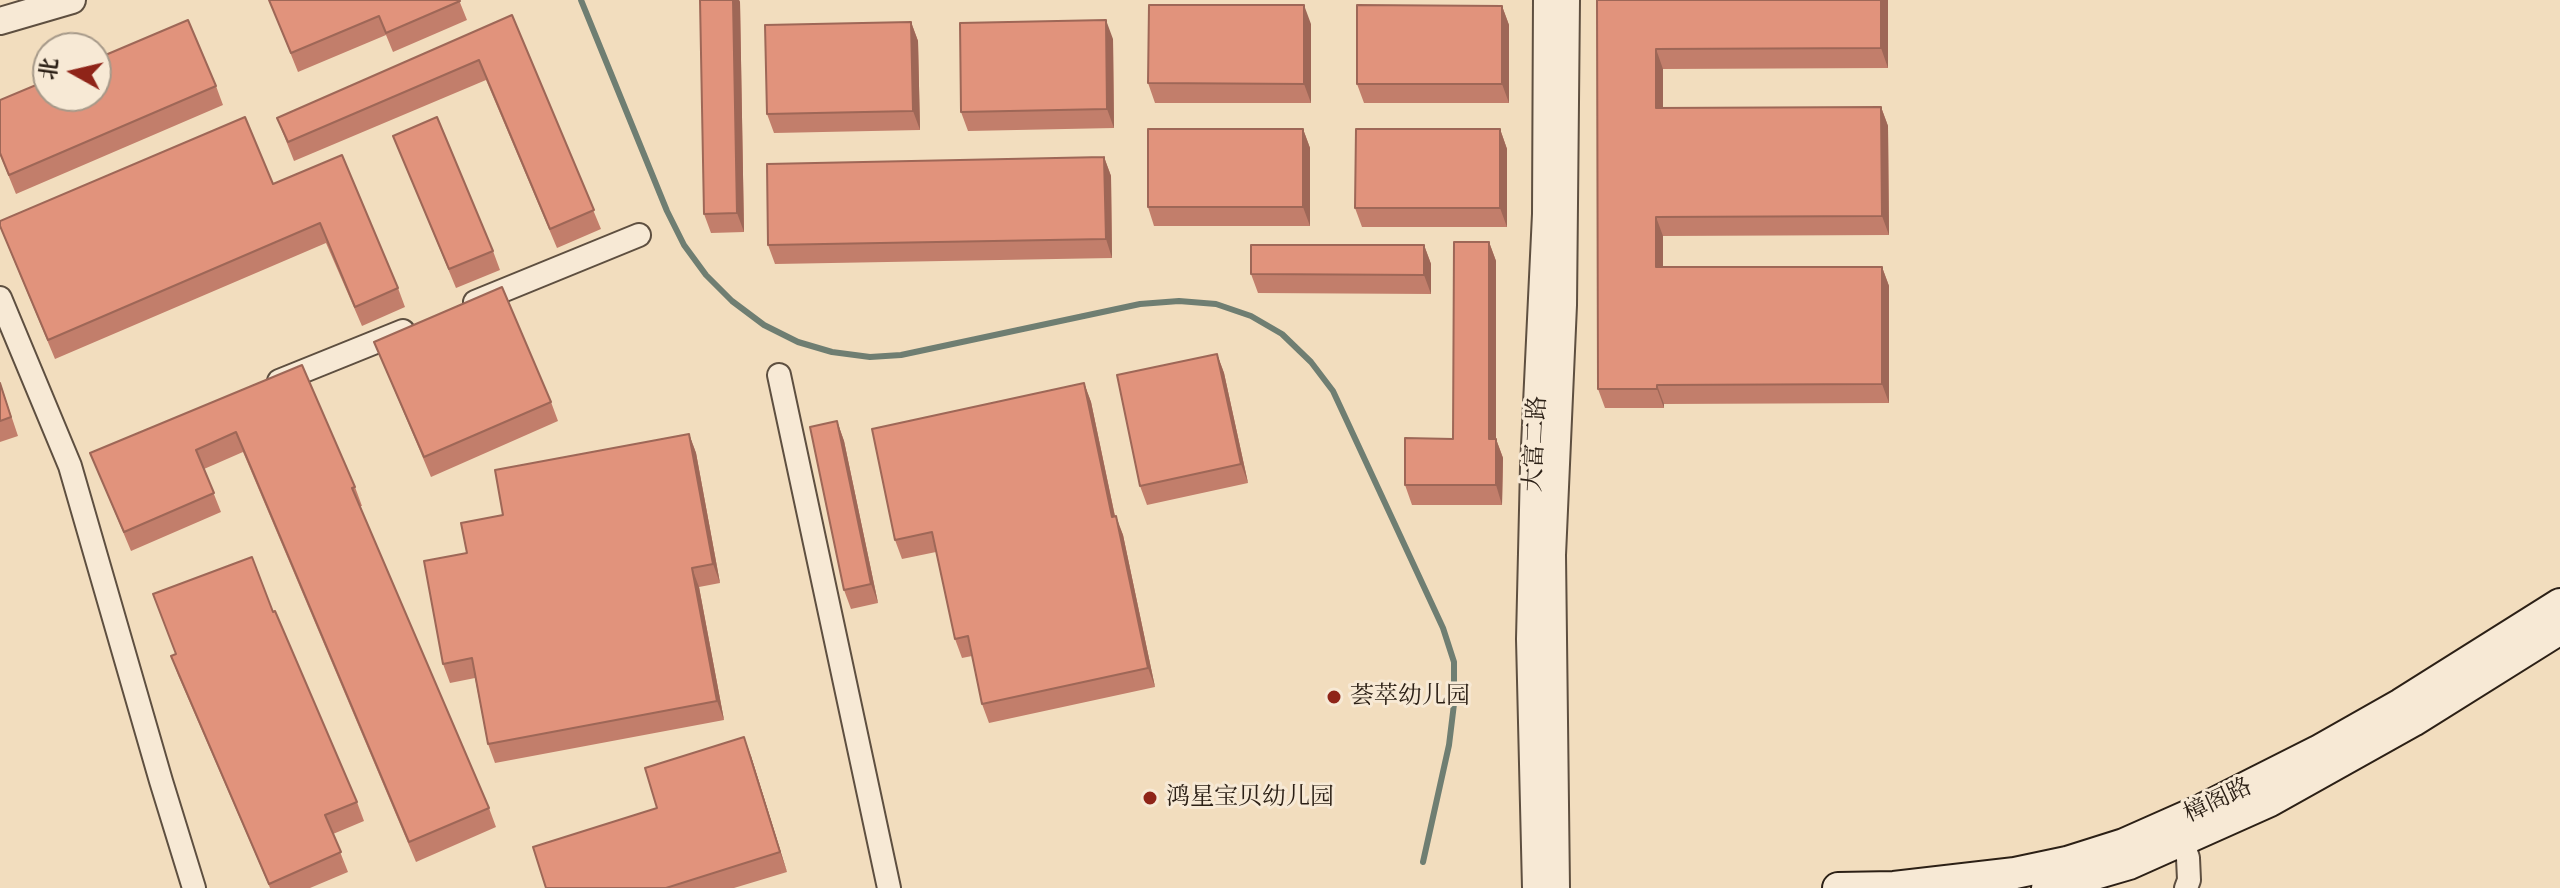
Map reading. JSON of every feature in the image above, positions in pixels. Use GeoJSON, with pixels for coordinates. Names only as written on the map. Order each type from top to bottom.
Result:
{"type":"FeatureCollection","features":[{"type":"Feature","properties":{"kind":"main road","name":"樟阁路"},"geometry":{"type":"LineString","coordinates":[[2047,888],[2129,864],[2258,783],[2401,704],[2560,604]]}},
{"type":"Feature","properties":{"kind":"main road","name":"樟阁路"},"geometry":{"type":"LineString","coordinates":[[1838,888],[1894,887],[2015,873],[2180,831],[2270,801],[2331,768],[2560,629]]}},
{"type":"Feature","properties":{"kind":"street"},"geometry":{"type":"LineString","coordinates":[[0,21],[72,0]]}},
{"type":"Feature","properties":{"kind":"street","name":"大富二路"},"geometry":{"type":"LineString","coordinates":[[1536,888],[1530,639],[1534,467],[1546,214],[1547,0]]}},
{"type":"Feature","properties":{"kind":"street","name":"大富二路"},"geometry":{"type":"LineString","coordinates":[[1556,888],[1552,583],[1564,275],[1566,0]]}},
{"type":"Feature","properties":{"kind":"street"},"geometry":{"type":"LineString","coordinates":[[449,312],[639,235]]}},
{"type":"Feature","properties":{"kind":"street"},"geometry":{"type":"LineString","coordinates":[[0,298],[78,463],[156,766],[194,888]]}},
{"type":"Feature","properties":{"kind":"street"},"geometry":{"type":"LineString","coordinates":[[260,389],[420,324]]}},
{"type":"Feature","properties":{"kind":"street"},"geometry":{"type":"LineString","coordinates":[[779,375],[889,888]]}},
{"type":"Feature","properties":{"kind":"street"},"geometry":{"type":"LineString","coordinates":[[2180,831],[2189,880],[2186,888]]}},
{"type":"Feature","properties":{"kind":"building"},"geometry":{"type":"Polygon","coordinates":[[[269,0],[460,1],[386,33],[379,16],[291,53],[269,0]]]}},
{"type":"Feature","properties":{"kind":"building"},"geometry":{"type":"Polygon","coordinates":[[[700,0],[733,0],[737,213],[704,214],[700,0]]]}},
{"type":"Feature","properties":{"kind":"building"},"geometry":{"type":"Polygon","coordinates":[[[1597,0],[1881,0],[1881,48],[1656,49],[1656,108],[1881,107],[1882,216],[1656,217],[1656,267],[1882,267],[1882,384],[1657,385],[1657,389],[1598,389],[1597,0]]]}},
{"type":"Feature","properties":{"kind":"building"},"geometry":{"type":"Polygon","coordinates":[[[1149,5],[1304,5],[1304,84],[1148,83],[1149,5]]]}},
{"type":"Feature","properties":{"kind":"building"},"geometry":{"type":"Polygon","coordinates":[[[1357,5],[1502,6],[1502,84],[1357,84],[1357,5]]]}},
{"type":"Feature","properties":{"kind":"building"},"geometry":{"type":"Polygon","coordinates":[[[512,15],[594,210],[550,229],[479,60],[288,142],[277,118],[512,15]]]}},
{"type":"Feature","properties":{"kind":"building"},"geometry":{"type":"Polygon","coordinates":[[[188,20],[216,86],[9,175],[0,153],[0,100],[32,87],[32,112],[112,112],[112,52],[188,20]]]}},
{"type":"Feature","properties":{"kind":"building"},"geometry":{"type":"Polygon","coordinates":[[[1106,20],[1107,109],[961,112],[960,23],[1106,20]]]}},
{"type":"Feature","properties":{"kind":"building"},"geometry":{"type":"Polygon","coordinates":[[[911,22],[913,111],[767,114],[765,25],[911,22]]]}},
{"type":"Feature","properties":{"kind":"building"},"geometry":{"type":"Polygon","coordinates":[[[245,117],[273,184],[342,155],[398,288],[355,307],[320,223],[48,340],[0,221],[245,117]]]}},
{"type":"Feature","properties":{"kind":"building"},"geometry":{"type":"Polygon","coordinates":[[[437,117],[493,251],[449,269],[393,136],[437,117]]]}},
{"type":"Feature","properties":{"kind":"building"},"geometry":{"type":"Polygon","coordinates":[[[1148,129],[1303,129],[1303,207],[1148,207],[1148,129]]]}},
{"type":"Feature","properties":{"kind":"building"},"geometry":{"type":"Polygon","coordinates":[[[1356,129],[1500,129],[1500,208],[1355,208],[1356,129]]]}},
{"type":"Feature","properties":{"kind":"building"},"geometry":{"type":"Polygon","coordinates":[[[1104,157],[1106,239],[768,245],[767,164],[1104,157]]]}},
{"type":"Feature","properties":{"kind":"building"},"geometry":{"type":"Polygon","coordinates":[[[1454,242],[1489,242],[1489,439],[1496,439],[1496,485],[1405,485],[1405,438],[1453,439],[1454,242]]]}},
{"type":"Feature","properties":{"kind":"building"},"geometry":{"type":"Polygon","coordinates":[[[1251,245],[1424,245],[1424,275],[1251,274],[1251,245]]]}},
{"type":"Feature","properties":{"kind":"building"},"geometry":{"type":"Polygon","coordinates":[[[502,287],[551,402],[424,457],[374,342],[502,287]]]}},
{"type":"Feature","properties":{"kind":"building"},"geometry":{"type":"Polygon","coordinates":[[[1217,354],[1241,464],[1140,486],[1117,375],[1217,354]]]}},
{"type":"Feature","properties":{"kind":"building"},"geometry":{"type":"Polygon","coordinates":[[[302,365],[489,808],[409,842],[236,432],[196,450],[214,493],[124,532],[90,453],[302,365]]]}},
{"type":"Feature","properties":{"kind":"building"},"geometry":{"type":"Polygon","coordinates":[[[0,383],[11,417],[0,421],[0,383]]]}},
{"type":"Feature","properties":{"kind":"building"},"geometry":{"type":"Polygon","coordinates":[[[1084,383],[1148,668],[982,704],[968,636],[955,639],[932,532],[895,540],[872,429],[1084,383]]]}},
{"type":"Feature","properties":{"kind":"building"},"geometry":{"type":"Polygon","coordinates":[[[837,421],[871,584],[844,590],[810,427],[837,421]]]}},
{"type":"Feature","properties":{"kind":"building"},"geometry":{"type":"Polygon","coordinates":[[[689,434],[713,564],[692,568],[717,701],[488,744],[472,658],[443,664],[424,561],[467,553],[461,523],[503,515],[495,470],[689,434]]]}},
{"type":"Feature","properties":{"kind":"building"},"geometry":{"type":"Polygon","coordinates":[[[252,557],[357,802],[325,815],[341,852],[269,884],[171,656],[176,654],[153,594],[252,557]]]}},
{"type":"Feature","properties":{"kind":"building"},"geometry":{"type":"Polygon","coordinates":[[[744,737],[780,852],[666,888],[546,888],[533,847],[657,808],[645,768],[744,737]]]}},
{"type":"Feature","properties":{"kind":"waterway"},"geometry":{"type":"LineString","coordinates":[[581,0],[667,211],[684,245],[706,275],[732,301],[764,325],[798,342],[832,352],[870,357],[901,355],[1140,304],[1179,301],[1216,304],[1251,316],[1282,334],[1311,362],[1333,391],[1443,628],[1454,662],[1454,704],[1449,745],[1423,862]]}},
{"type":"Feature","properties":{"kind":"place","name":"荟萃幼儿园"},"geometry":{"type":"Point","coordinates":[1334,697]}},
{"type":"Feature","properties":{"kind":"place","name":"鸿星宝贝幼儿园"},"geometry":{"type":"Point","coordinates":[1150,798]}}]}
